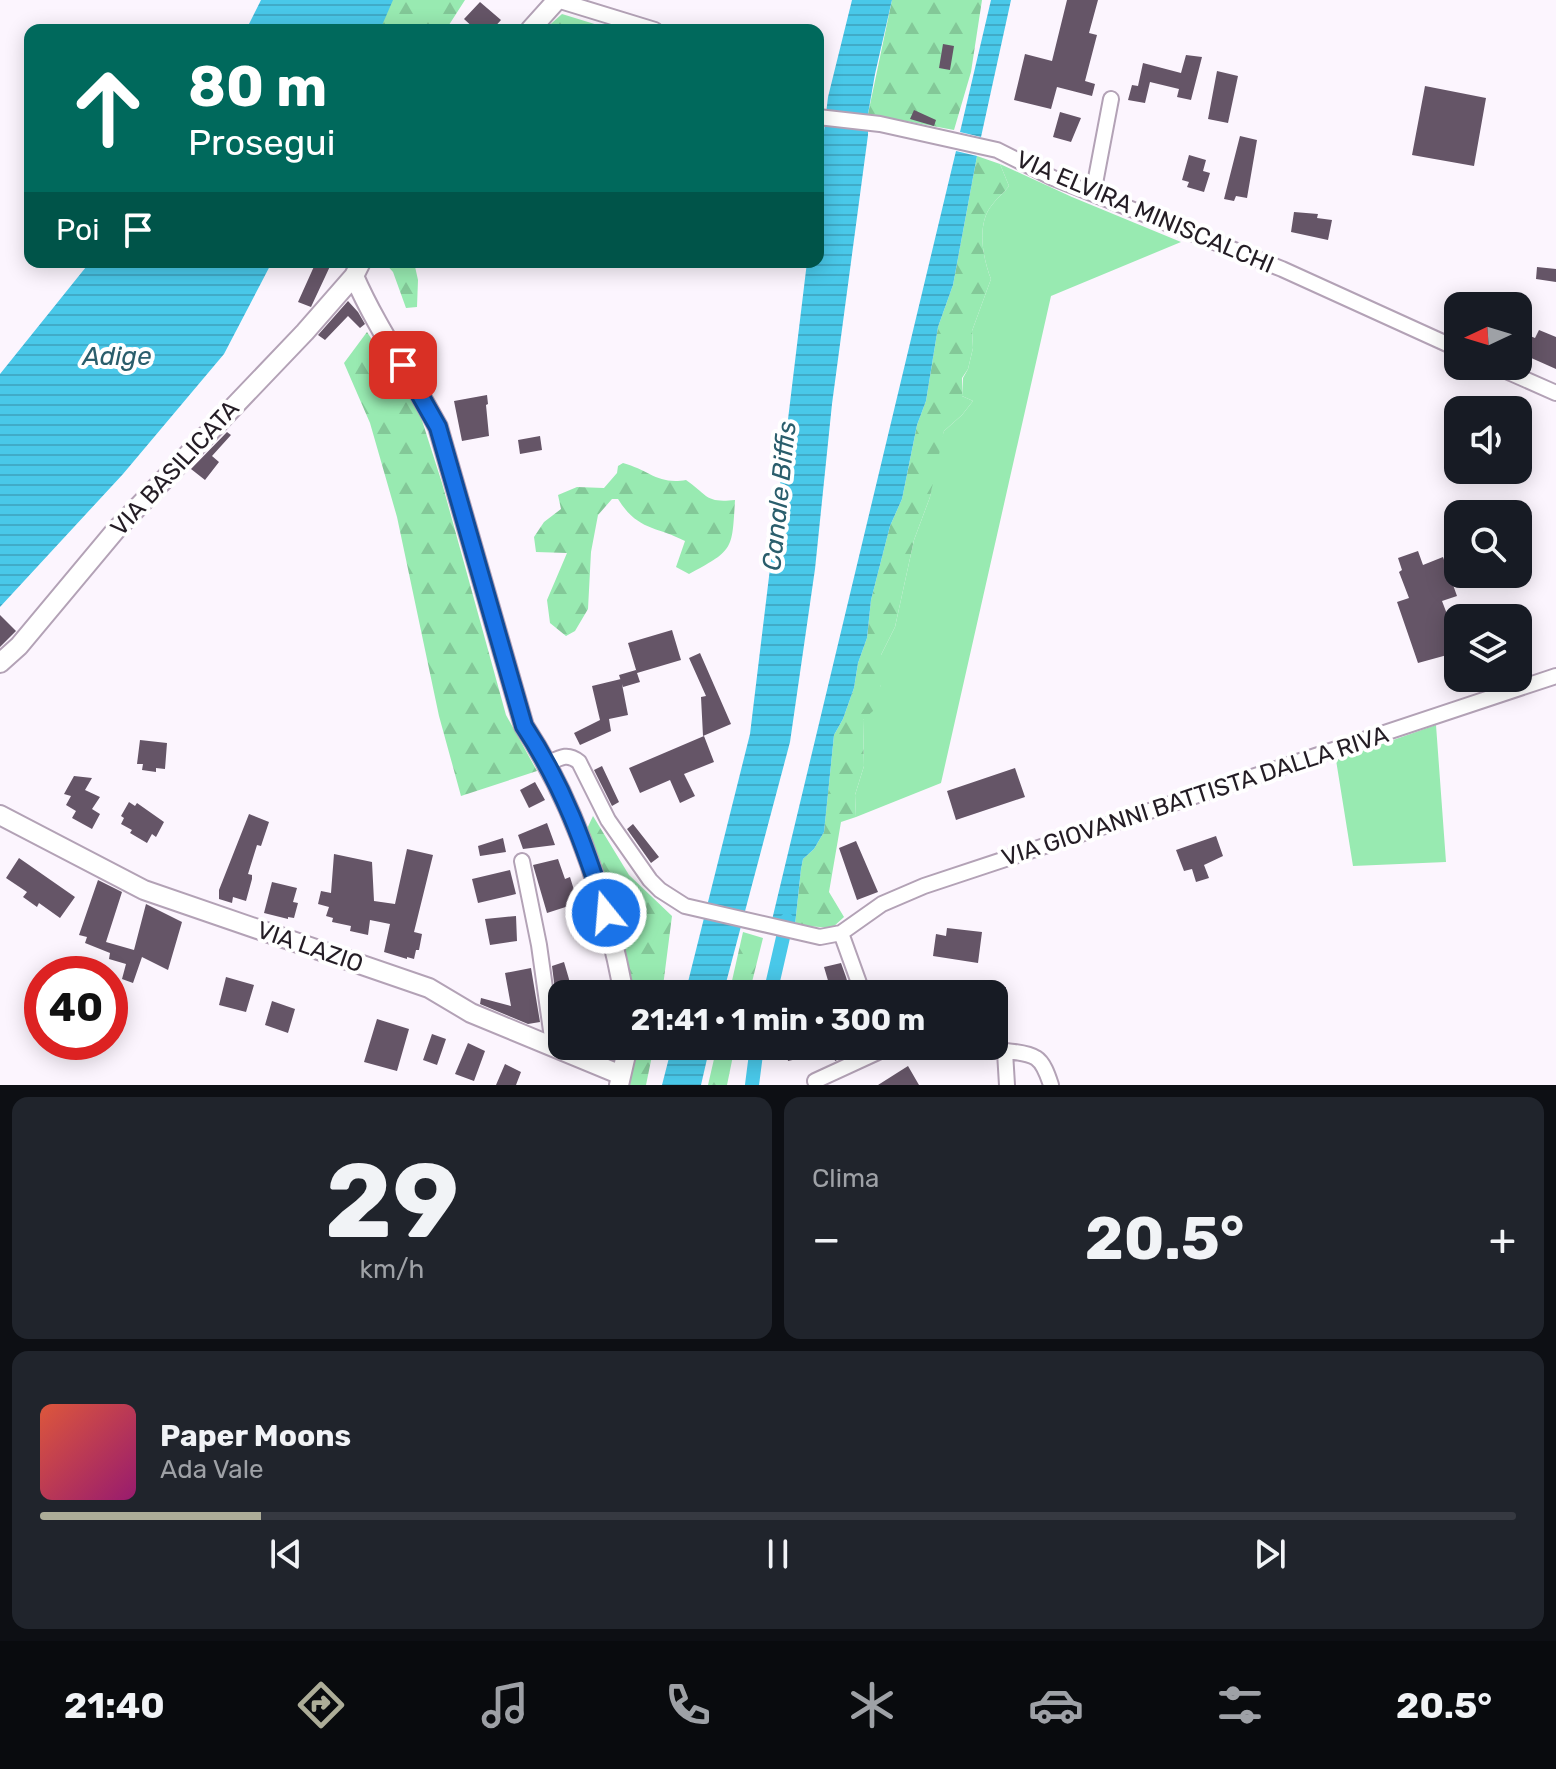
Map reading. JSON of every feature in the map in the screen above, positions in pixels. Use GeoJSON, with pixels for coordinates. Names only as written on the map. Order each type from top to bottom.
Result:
{"type":"FeatureCollection","features":[{"type":"Feature","properties":{"kind":"street"},"geometry":{"type":"LineString","coordinates":[[535,24],[557,0],[635,24]]}},
{"type":"Feature","properties":{"kind":"street"},"geometry":{"type":"LineString","coordinates":[[1093,194],[1111,99]]}},
{"type":"Feature","properties":{"kind":"street","name":"VIA ELVIRA MINISCALCHI"},"geometry":{"type":"LineString","coordinates":[[824,118],[880,124],[997,150],[1053,178],[1282,269],[1444,343]]}},
{"type":"Feature","properties":{"kind":"street"},"geometry":{"type":"LineString","coordinates":[[357,269],[375,320],[438,427],[524,726],[549,763],[583,839],[613,938],[621,980]]}},
{"type":"Feature","properties":{"kind":"street","name":"VIA BASILICATA"},"geometry":{"type":"LineString","coordinates":[[0,663],[19,646],[115,531],[305,332],[357,269]]}},
{"type":"Feature","properties":{"kind":"street"},"geometry":{"type":"LineString","coordinates":[[1527,380],[1556,393]]}},
{"type":"Feature","properties":{"kind":"street","name":"VIA GIOVANNI BATTISTA DALLA RIVA"},"geometry":{"type":"LineString","coordinates":[[841,933],[882,904],[924,886],[1556,676]]}},
{"type":"Feature","properties":{"kind":"street"},"geometry":{"type":"LineString","coordinates":[[549,763],[564,756],[572,756],[579,762],[608,820],[650,880],[670,898],[699,910],[797,933],[820,937],[841,933],[858,980]]}},
{"type":"Feature","properties":{"kind":"street","name":"VIA LAZIO"},"geometry":{"type":"LineString","coordinates":[[0,815],[144,890],[429,988],[471,1013],[548,1043]]}},
{"type":"Feature","properties":{"kind":"street"},"geometry":{"type":"LineString","coordinates":[[522,861],[548,1009]]}},
{"type":"Feature","properties":{"kind":"street"},"geometry":{"type":"LineString","coordinates":[[1008,1053],[1036,1058],[1051,1085]]}},
{"type":"Feature","properties":{"kind":"street","name":"VIA LAZIO"},"geometry":{"type":"LineString","coordinates":[[582,1060],[620,1080]]}},
{"type":"Feature","properties":{"kind":"street"},"geometry":{"type":"LineString","coordinates":[[620,1080],[625,1060]]}},
{"type":"Feature","properties":{"kind":"street"},"geometry":{"type":"LineString","coordinates":[[815,1081],[861,1060]]}},
{"type":"Feature","properties":{"kind":"street"},"geometry":{"type":"LineString","coordinates":[[1005,1060],[1007,1085]]}},
{"type":"Feature","properties":{"kind":"green space"},"geometry":{"type":"Polygon","coordinates":[[[355,0],[465,0],[450,24],[355,24],[355,0]]]}},
{"type":"Feature","properties":{"kind":"green space"},"geometry":{"type":"Polygon","coordinates":[[[892,0],[982,0],[971,72],[954,130],[868,114],[892,0]]]}},
{"type":"Feature","properties":{"kind":"green space"},"geometry":{"type":"Polygon","coordinates":[[[562,14],[594,24],[551,24],[562,14]]]}},
{"type":"Feature","properties":{"kind":"green space"},"geometry":{"type":"Polygon","coordinates":[[[977,156],[1000,164],[1009,186],[992,205],[984,222],[984,252],[991,279],[972,331],[973,348],[968,369],[962,378],[962,396],[973,401],[944,431],[930,497],[914,540],[895,627],[881,655],[881,685],[873,711],[863,720],[864,766],[855,795],[856,817],[841,822],[829,892],[844,917],[832,928],[795,925],[803,859],[814,849],[824,832],[834,735],[854,688],[858,663],[867,638],[871,600],[890,526],[902,499],[917,425],[926,401],[938,327],[953,285],[977,156]]]}},
{"type":"Feature","properties":{"kind":"green space"},"geometry":{"type":"Polygon","coordinates":[[[1000,164],[1181,242],[1051,296],[941,783],[856,817],[855,795],[864,766],[863,720],[881,685],[881,655],[895,627],[914,540],[930,497],[938,449],[944,431],[973,401],[962,396],[963,378],[973,348],[972,331],[991,279],[984,252],[984,222],[992,205],[1009,186],[1000,164]]]}},
{"type":"Feature","properties":{"kind":"green space"},"geometry":{"type":"Polygon","coordinates":[[[389,268],[415,268],[417,307],[406,308],[389,268]]]}},
{"type":"Feature","properties":{"kind":"green space"},"geometry":{"type":"Polygon","coordinates":[[[367,332],[419,411],[506,715],[537,771],[461,796],[439,716],[397,517],[370,423],[344,363],[367,332]]]}},
{"type":"Feature","properties":{"kind":"green space"},"geometry":{"type":"Polygon","coordinates":[[[623,463],[661,479],[686,480],[712,499],[735,500],[731,539],[723,553],[689,574],[676,567],[685,541],[640,522],[618,499],[612,499],[598,515],[591,552],[588,609],[575,631],[566,636],[550,623],[547,600],[567,553],[536,552],[534,537],[544,522],[561,509],[558,495],[577,487],[604,488],[623,463]]]}},
{"type":"Feature","properties":{"kind":"green space"},"geometry":{"type":"Polygon","coordinates":[[[1436,725],[1446,862],[1353,866],[1336,760],[1436,725]]]}},
{"type":"Feature","properties":{"kind":"green space"},"geometry":{"type":"Polygon","coordinates":[[[593,816],[629,875],[672,916],[664,980],[625,980],[585,833],[593,816]]]}},
{"type":"Feature","properties":{"kind":"green space"},"geometry":{"type":"Polygon","coordinates":[[[743,932],[763,938],[752,980],[732,980],[743,932]]]}},
{"type":"Feature","properties":{"kind":"green space"},"geometry":{"type":"Polygon","coordinates":[[[630,1060],[651,1060],[646,1085],[625,1085],[630,1060]]]}},
{"type":"Feature","properties":{"kind":"green space"},"geometry":{"type":"Polygon","coordinates":[[[714,1060],[732,1060],[727,1085],[708,1085],[714,1060]]]}},
{"type":"Feature","properties":{"kind":"water"},"geometry":{"type":"Polygon","coordinates":[[[261,0],[393,0],[383,24],[249,24],[261,0]]]}},
{"type":"Feature","properties":{"kind":"water","name":"Canale Biffis"},"geometry":{"type":"Polygon","coordinates":[[[852,0],[892,0],[868,114],[868,135],[832,404],[815,569],[790,742],[727,980],[688,980],[750,734],[806,268],[824,268],[824,131],[828,97],[852,0]]]}},
{"type":"Feature","properties":{"kind":"water"},"geometry":{"type":"Polygon","coordinates":[[[991,0],[1011,0],[981,137],[960,132],[991,0]]]}},
{"type":"Feature","properties":{"kind":"water"},"geometry":{"type":"Polygon","coordinates":[[[956,151],[977,156],[953,285],[938,327],[926,401],[917,425],[902,499],[890,526],[871,600],[867,638],[858,663],[854,688],[834,735],[824,832],[814,849],[803,859],[795,925],[772,920],[956,151]]]}},
{"type":"Feature","properties":{"kind":"water","name":"Adige"},"geometry":{"type":"Polygon","coordinates":[[[85,268],[269,268],[224,354],[123,474],[0,607],[0,374],[85,268]]]}},
{"type":"Feature","properties":{"kind":"water"},"geometry":{"type":"Polygon","coordinates":[[[668,1060],[707,1060],[701,1085],[662,1085],[668,1060]]]}},
{"type":"Feature","properties":{"kind":"building"},"geometry":{"type":"Polygon","coordinates":[[[1067,0],[1098,0],[1089,33],[1097,35],[1085,81],[1095,84],[1092,96],[1057,87],[1051,109],[1014,100],[1025,54],[1052,61],[1067,0]]]}},
{"type":"Feature","properties":{"kind":"building"},"geometry":{"type":"Polygon","coordinates":[[[480,2],[501,20],[497,24],[469,24],[464,19],[480,2]]]}},
{"type":"Feature","properties":{"kind":"building"},"geometry":{"type":"Polygon","coordinates":[[[943,44],[954,46],[950,70],[939,68],[943,44]]]}},
{"type":"Feature","properties":{"kind":"building"},"geometry":{"type":"Polygon","coordinates":[[[1186,55],[1202,57],[1191,100],[1177,97],[1179,89],[1150,82],[1145,103],[1128,100],[1132,85],[1138,86],[1143,63],[1181,73],[1186,55]]]}},
{"type":"Feature","properties":{"kind":"building"},"geometry":{"type":"Polygon","coordinates":[[[1217,71],[1238,76],[1228,123],[1208,119],[1217,71]]]}},
{"type":"Feature","properties":{"kind":"building"},"geometry":{"type":"Polygon","coordinates":[[[1425,86],[1486,98],[1474,166],[1412,155],[1425,86]]]}},
{"type":"Feature","properties":{"kind":"building"},"geometry":{"type":"Polygon","coordinates":[[[914,110],[936,120],[934,126],[910,119],[914,110]]]}},
{"type":"Feature","properties":{"kind":"building"},"geometry":{"type":"Polygon","coordinates":[[[1060,112],[1081,118],[1071,142],[1053,137],[1060,112]]]}},
{"type":"Feature","properties":{"kind":"building"},"geometry":{"type":"Polygon","coordinates":[[[1240,136],[1257,140],[1247,198],[1236,196],[1234,201],[1224,199],[1240,136]]]}},
{"type":"Feature","properties":{"kind":"building"},"geometry":{"type":"Polygon","coordinates":[[[1189,155],[1206,160],[1203,171],[1210,173],[1204,192],[1187,187],[1189,182],[1182,180],[1189,155]]]}},
{"type":"Feature","properties":{"kind":"building"},"geometry":{"type":"Polygon","coordinates":[[[1294,212],[1318,214],[1317,218],[1332,220],[1328,240],[1291,232],[1294,212]]]}},
{"type":"Feature","properties":{"kind":"building"},"geometry":{"type":"Polygon","coordinates":[[[1537,267],[1556,269],[1556,282],[1536,279],[1537,267]]]}},
{"type":"Feature","properties":{"kind":"building"},"geometry":{"type":"Polygon","coordinates":[[[313,268],[329,268],[311,307],[298,302],[313,268]]]}},
{"type":"Feature","properties":{"kind":"building"},"geometry":{"type":"Polygon","coordinates":[[[348,301],[365,324],[360,328],[348,316],[325,340],[318,335],[348,301]]]}},
{"type":"Feature","properties":{"kind":"building"},"geometry":{"type":"Polygon","coordinates":[[[1539,330],[1556,337],[1556,369],[1532,358],[1532,337],[1535,338],[1539,330]]]}},
{"type":"Feature","properties":{"kind":"building"},"geometry":{"type":"Polygon","coordinates":[[[487,395],[489,436],[462,441],[454,401],[487,395]]]}},
{"type":"Feature","properties":{"kind":"building"},"geometry":{"type":"Polygon","coordinates":[[[227,432],[231,435],[212,456],[219,462],[205,480],[191,469],[227,432]]]}},
{"type":"Feature","properties":{"kind":"building"},"geometry":{"type":"Polygon","coordinates":[[[540,436],[542,450],[520,454],[518,440],[540,436]]]}},
{"type":"Feature","properties":{"kind":"building"},"geometry":{"type":"Polygon","coordinates":[[[1418,551],[1423,565],[1443,557],[1444,588],[1454,588],[1457,596],[1442,601],[1444,656],[1418,663],[1397,602],[1409,598],[1399,572],[1402,570],[1398,558],[1418,551]]]}},
{"type":"Feature","properties":{"kind":"building"},"geometry":{"type":"Polygon","coordinates":[[[0,615],[16,631],[0,647],[0,615]]]}},
{"type":"Feature","properties":{"kind":"building"},"geometry":{"type":"Polygon","coordinates":[[[672,630],[681,660],[637,673],[628,643],[672,630]]]}},
{"type":"Feature","properties":{"kind":"building"},"geometry":{"type":"Polygon","coordinates":[[[700,653],[731,724],[703,736],[701,697],[706,696],[689,658],[700,653]]]}},
{"type":"Feature","properties":{"kind":"building"},"geometry":{"type":"Polygon","coordinates":[[[636,670],[640,682],[623,687],[619,675],[636,670]]]}},
{"type":"Feature","properties":{"kind":"building"},"geometry":{"type":"Polygon","coordinates":[[[621,679],[628,715],[609,719],[611,731],[580,745],[574,733],[600,720],[592,686],[621,679]]]}},
{"type":"Feature","properties":{"kind":"building"},"geometry":{"type":"Polygon","coordinates":[[[704,736],[714,762],[684,774],[695,796],[680,803],[670,780],[640,793],[629,768],[704,736]]]}},
{"type":"Feature","properties":{"kind":"building"},"geometry":{"type":"Polygon","coordinates":[[[140,740],[167,743],[165,769],[156,768],[156,772],[142,770],[143,764],[137,764],[140,740]]]}},
{"type":"Feature","properties":{"kind":"building"},"geometry":{"type":"Polygon","coordinates":[[[602,766],[619,802],[612,806],[594,770],[602,766]]]}},
{"type":"Feature","properties":{"kind":"building"},"geometry":{"type":"Polygon","coordinates":[[[1015,768],[1025,797],[956,820],[947,791],[1015,768]]]}},
{"type":"Feature","properties":{"kind":"building"},"geometry":{"type":"Polygon","coordinates":[[[74,776],[92,778],[85,790],[100,797],[92,809],[100,814],[92,829],[72,818],[76,811],[66,805],[71,796],[64,794],[74,776]]]}},
{"type":"Feature","properties":{"kind":"building"},"geometry":{"type":"Polygon","coordinates":[[[535,782],[545,800],[529,808],[520,790],[535,782]]]}},
{"type":"Feature","properties":{"kind":"building"},"geometry":{"type":"Polygon","coordinates":[[[129,802],[135,806],[137,803],[164,822],[156,837],[152,834],[147,843],[121,824],[124,818],[121,816],[129,802]]]}},
{"type":"Feature","properties":{"kind":"building"},"geometry":{"type":"Polygon","coordinates":[[[249,814],[269,822],[261,846],[257,845],[248,874],[252,875],[252,879],[246,901],[233,897],[232,903],[219,899],[219,890],[249,814]]]}},
{"type":"Feature","properties":{"kind":"building"},"geometry":{"type":"Polygon","coordinates":[[[547,823],[555,845],[523,849],[518,835],[547,823]]]}},
{"type":"Feature","properties":{"kind":"building"},"geometry":{"type":"Polygon","coordinates":[[[633,824],[659,857],[651,863],[627,829],[633,824]]]}},
{"type":"Feature","properties":{"kind":"building"},"geometry":{"type":"Polygon","coordinates":[[[1216,836],[1223,856],[1204,865],[1209,878],[1196,882],[1192,869],[1184,871],[1176,850],[1216,836]]]}},
{"type":"Feature","properties":{"kind":"building"},"geometry":{"type":"Polygon","coordinates":[[[503,838],[506,852],[480,856],[478,846],[503,838]]]}},
{"type":"Feature","properties":{"kind":"building"},"geometry":{"type":"Polygon","coordinates":[[[856,841],[878,892],[857,900],[839,848],[856,841]]]}},
{"type":"Feature","properties":{"kind":"building"},"geometry":{"type":"Polygon","coordinates":[[[407,849],[433,855],[414,932],[422,934],[414,959],[384,952],[390,924],[370,920],[368,935],[350,931],[351,926],[332,922],[333,918],[326,916],[329,907],[318,904],[321,891],[331,893],[334,854],[372,862],[374,901],[395,904],[407,849]]]}},
{"type":"Feature","properties":{"kind":"building"},"geometry":{"type":"Polygon","coordinates":[[[19,858],[75,897],[60,918],[39,903],[37,907],[23,897],[27,892],[6,878],[19,858]]]}},
{"type":"Feature","properties":{"kind":"building"},"geometry":{"type":"Polygon","coordinates":[[[558,859],[565,879],[570,877],[578,903],[547,913],[533,865],[558,859]]]}},
{"type":"Feature","properties":{"kind":"building"},"geometry":{"type":"Polygon","coordinates":[[[510,870],[516,894],[478,903],[472,879],[510,870]]]}},
{"type":"Feature","properties":{"kind":"building"},"geometry":{"type":"Polygon","coordinates":[[[98,880],[122,892],[106,942],[134,950],[146,904],[182,922],[168,970],[142,957],[133,983],[128,981],[128,956],[110,956],[110,953],[85,943],[87,937],[79,935],[98,880]]]}},
{"type":"Feature","properties":{"kind":"building"},"geometry":{"type":"Polygon","coordinates":[[[272,882],[297,888],[293,902],[298,903],[294,918],[264,913],[272,882]]]}},
{"type":"Feature","properties":{"kind":"building"},"geometry":{"type":"Polygon","coordinates":[[[516,916],[517,941],[490,945],[485,919],[516,916]]]}},
{"type":"Feature","properties":{"kind":"building"},"geometry":{"type":"Polygon","coordinates":[[[947,928],[982,932],[978,963],[933,956],[936,934],[946,936],[947,928]]]}},
{"type":"Feature","properties":{"kind":"building"},"geometry":{"type":"Polygon","coordinates":[[[564,962],[569,980],[554,980],[552,966],[564,962]]]}},
{"type":"Feature","properties":{"kind":"building"},"geometry":{"type":"Polygon","coordinates":[[[841,963],[846,980],[828,980],[824,967],[841,963]]]}},
{"type":"Feature","properties":{"kind":"building"},"geometry":{"type":"Polygon","coordinates":[[[531,968],[540,1022],[528,1024],[480,1004],[481,998],[511,1006],[505,973],[531,968]]]}},
{"type":"Feature","properties":{"kind":"building"},"geometry":{"type":"Polygon","coordinates":[[[226,977],[254,985],[246,1012],[219,1005],[226,977]]]}},
{"type":"Feature","properties":{"kind":"building"},"geometry":{"type":"Polygon","coordinates":[[[272,1001],[295,1009],[288,1033],[265,1025],[272,1001]]]}},
{"type":"Feature","properties":{"kind":"building"},"geometry":{"type":"Polygon","coordinates":[[[377,1019],[409,1029],[397,1071],[364,1062],[377,1019]]]}},
{"type":"Feature","properties":{"kind":"building"},"geometry":{"type":"Polygon","coordinates":[[[432,1034],[446,1039],[437,1065],[423,1060],[432,1034]]]}},
{"type":"Feature","properties":{"kind":"building"},"geometry":{"type":"Polygon","coordinates":[[[468,1043],[485,1051],[474,1081],[455,1074],[468,1043]]]}},
{"type":"Feature","properties":{"kind":"building"},"geometry":{"type":"Polygon","coordinates":[[[505,1064],[521,1072],[516,1085],[496,1085],[505,1064]]]}},
{"type":"Feature","properties":{"kind":"building"},"geometry":{"type":"Polygon","coordinates":[[[908,1066],[919,1085],[878,1085],[908,1066]]]}},
{"type":"Feature","properties":{"kind":"waterway"},"geometry":{"type":"LineString","coordinates":[[773,980],[787,920]]}},
{"type":"Feature","properties":{"kind":"waterway"},"geometry":{"type":"LineString","coordinates":[[752,1085],[755,1060]]}},
{"type":"Feature","properties":{"kind":"route"},"geometry":{"type":"LineString","coordinates":[[403,365],[438,427],[524,726],[549,763],[583,839],[606,913]]}}]}
